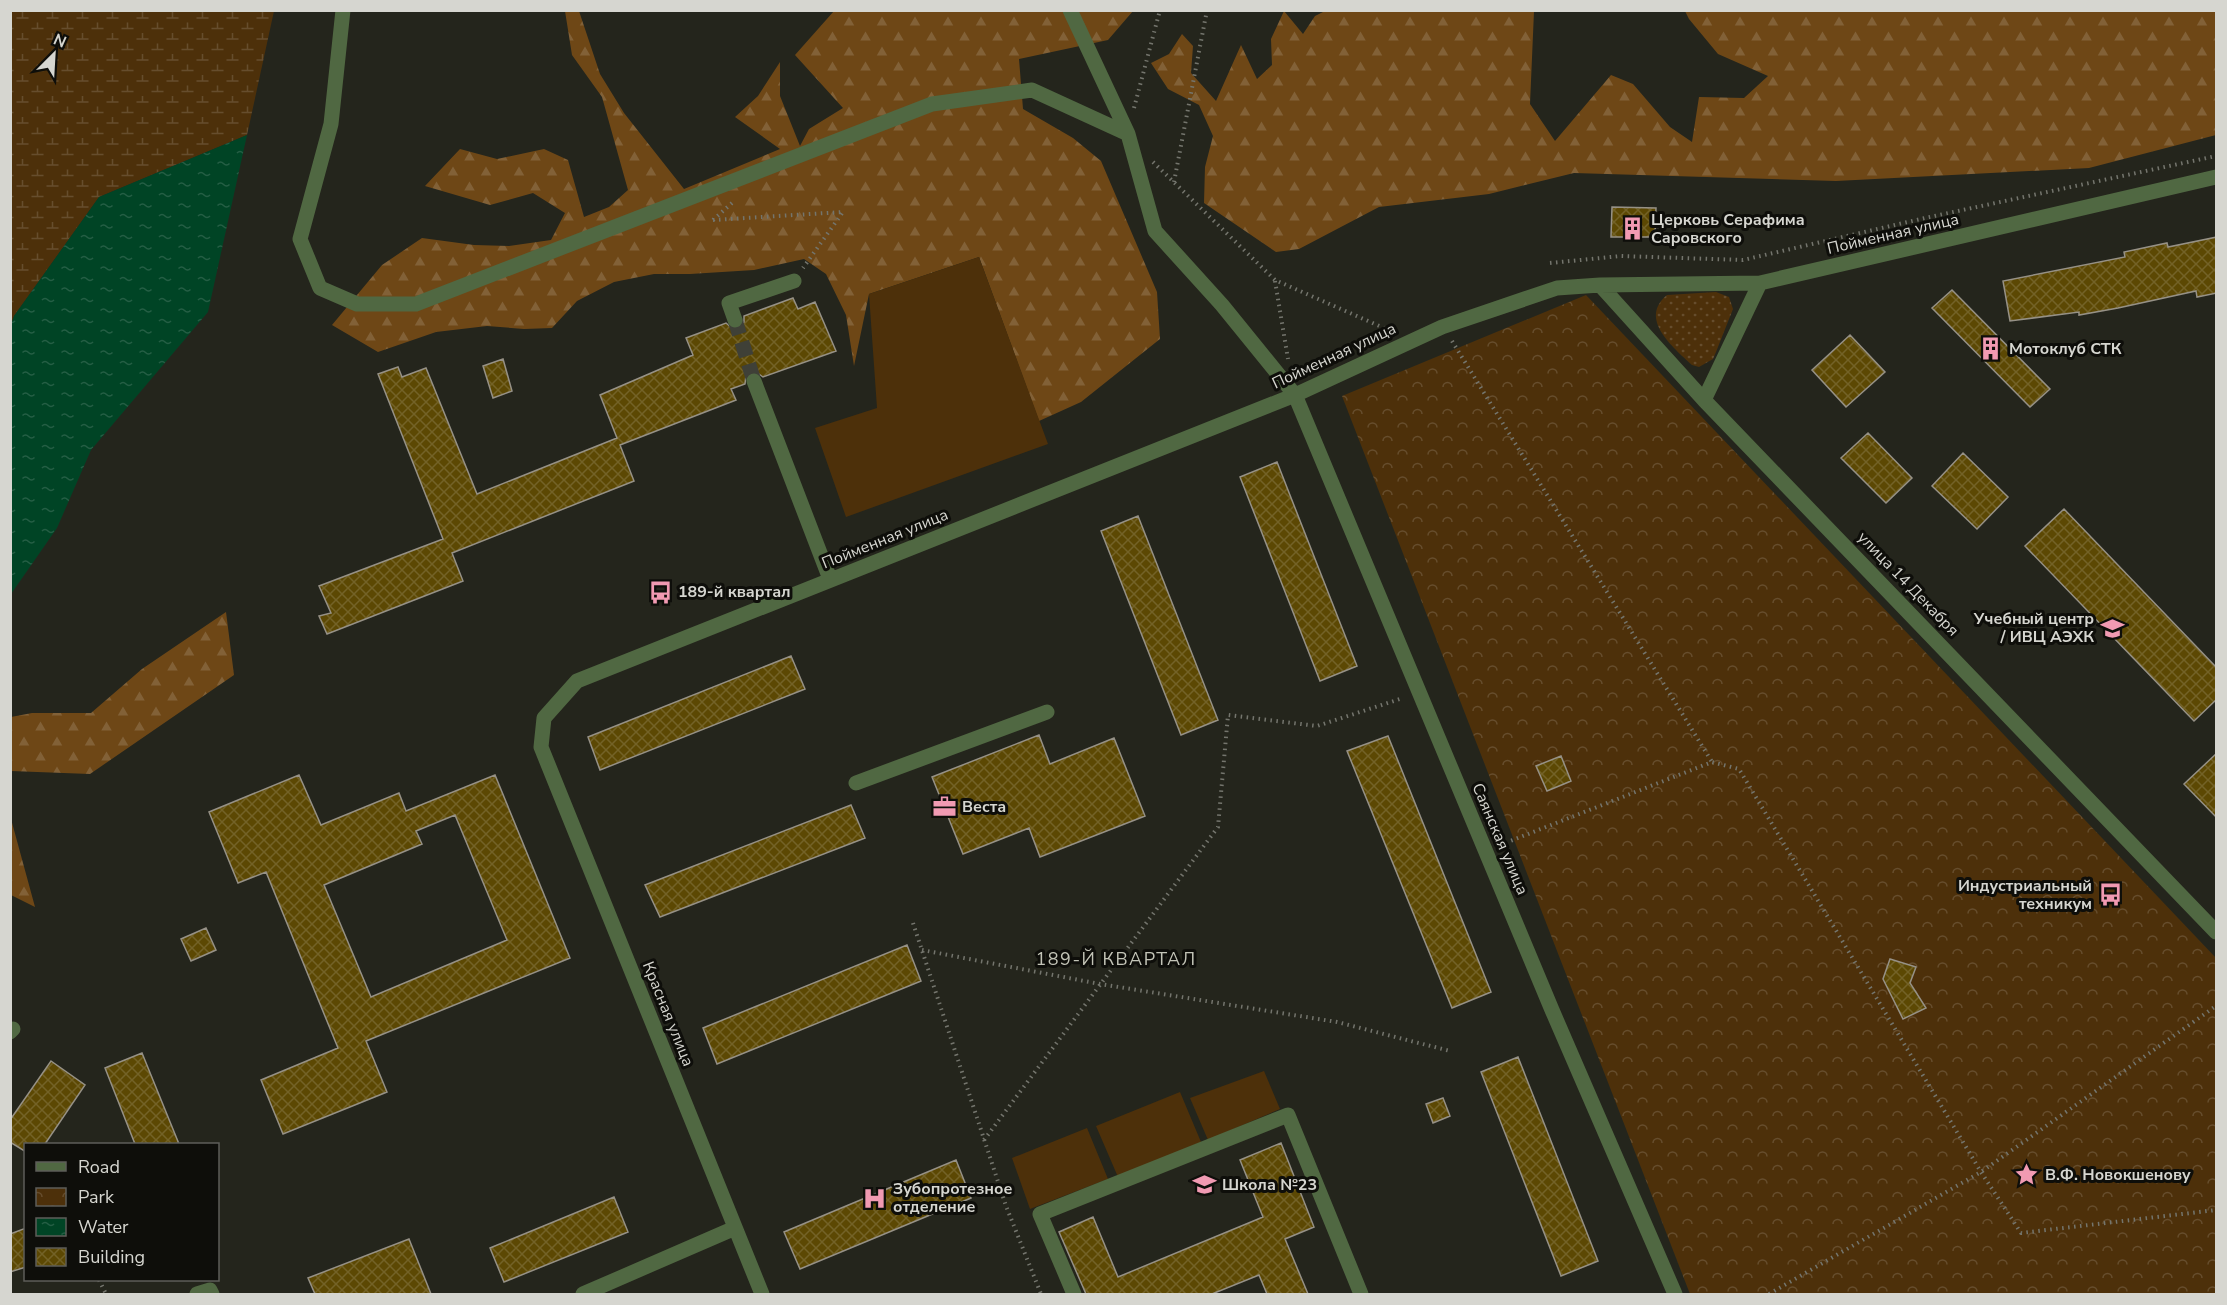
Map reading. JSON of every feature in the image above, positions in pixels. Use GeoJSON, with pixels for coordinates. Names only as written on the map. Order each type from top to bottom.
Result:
{"type":"FeatureCollection","features":[{"type":"Feature","properties":{"kind":"street"},"geometry":{"type":"LineString","coordinates":[[343,10],[331,124],[300,239],[320,288],[357,304],[416,304],[932,104],[1032,90],[1128,134]]}},
{"type":"Feature","properties":{"kind":"street","name":"Саянская улица"},"geometry":{"type":"LineString","coordinates":[[1070,10],[1128,134],[1155,231],[1222,305],[1295,395],[1485,850],[1675,1294]]}},
{"type":"Feature","properties":{"kind":"street","name":"Пойменная улица"},"geometry":{"type":"LineString","coordinates":[[542,747],[544,718],[577,681],[1295,395],[1442,327],[1557,288],[1600,285],[1760,283],[2217,177]]}},
{"type":"Feature","properties":{"kind":"street"},"geometry":{"type":"LineString","coordinates":[[735,320],[729,303],[794,281]]}},
{"type":"Feature","properties":{"kind":"street"},"geometry":{"type":"LineString","coordinates":[[1704,400],[1760,283]]}},
{"type":"Feature","properties":{"kind":"street","name":"улица 14 Декабря"},"geometry":{"type":"LineString","coordinates":[[1600,285],[1704,400],[2217,932]]}},
{"type":"Feature","properties":{"kind":"street"},"geometry":{"type":"LineString","coordinates":[[754,381],[830,579]]}},
{"type":"Feature","properties":{"kind":"street"},"geometry":{"type":"LineString","coordinates":[[856,783],[1047,712]]}},
{"type":"Feature","properties":{"kind":"street","name":"Красная улица"},"geometry":{"type":"LineString","coordinates":[[542,747],[762,1294]]}},
{"type":"Feature","properties":{"kind":"street"},"geometry":{"type":"LineString","coordinates":[[1074,1294],[1040,1214],[1288,1115],[1361,1294]]}},
{"type":"Feature","properties":{"kind":"street"},"geometry":{"type":"LineString","coordinates":[[583,1294],[735,1228]]}},
{"type":"Feature","properties":{"kind":"street"},"geometry":{"type":"LineString","coordinates":[[197,1294],[210,1290],[212,1294]]}},
{"type":"Feature","properties":{"kind":"path"},"geometry":{"type":"LineString","coordinates":[[1128,134],[1160,10]]}},
{"type":"Feature","properties":{"kind":"path"},"geometry":{"type":"LineString","coordinates":[[1173,183],[1207,10]]}},
{"type":"Feature","properties":{"kind":"path"},"geometry":{"type":"LineString","coordinates":[[1550,263],[1621,256],[1743,260],[1924,218],[2217,156]]}},
{"type":"Feature","properties":{"kind":"path"},"geometry":{"type":"LineString","coordinates":[[1150,159],[1275,280],[1412,341]]}},
{"type":"Feature","properties":{"kind":"path"},"geometry":{"type":"LineString","coordinates":[[732,203],[713,220],[843,212],[794,281]]}},
{"type":"Feature","properties":{"kind":"path"},"geometry":{"type":"LineString","coordinates":[[1275,280],[1289,361]]}},
{"type":"Feature","properties":{"kind":"path"},"geometry":{"type":"LineString","coordinates":[[1442,327],[1712,762]]}},
{"type":"Feature","properties":{"kind":"path"},"geometry":{"type":"LineString","coordinates":[[984,1140],[1218,827],[1228,715],[1317,726],[1400,699]]}},
{"type":"Feature","properties":{"kind":"path"},"geometry":{"type":"LineString","coordinates":[[1485,850],[1712,762],[1739,769],[1981,1172],[2021,1233],[2217,1210]]}},
{"type":"Feature","properties":{"kind":"path"},"geometry":{"type":"LineString","coordinates":[[913,923],[1006,1206],[1041,1294]]}},
{"type":"Feature","properties":{"kind":"path"},"geometry":{"type":"LineString","coordinates":[[922,950],[1100,984],[1337,1022],[1450,1051]]}},
{"type":"Feature","properties":{"kind":"path"},"geometry":{"type":"LineString","coordinates":[[1769,1294],[1981,1172],[2217,1006]]}},
{"type":"Feature","properties":{"kind":"green space"},"geometry":{"type":"Polygon","coordinates":[[[11,11],[274,11],[247,135],[99,197],[14,316],[11,327],[11,11]]]}},
{"type":"Feature","properties":{"kind":"green space"},"geometry":{"type":"Polygon","coordinates":[[[565,11],[579,11],[600,74],[624,113],[684,189],[780,149],[735,117],[758,96],[780,62],[780,96],[800,146],[809,129],[843,108],[795,55],[834,11],[1133,11],[1108,40],[1019,59],[1023,109],[1073,138],[1101,161],[1157,292],[1160,339],[1081,402],[1039,421],[979,257],[869,294],[854,366],[846,315],[826,274],[804,259],[754,270],[654,274],[614,282],[577,301],[552,328],[524,329],[487,326],[436,332],[378,352],[332,325],[382,265],[422,238],[474,245],[509,246],[551,240],[565,213],[533,193],[490,205],[425,186],[460,149],[497,159],[544,149],[568,160],[584,217],[609,207],[628,190],[602,97],[572,55],[565,11]]]}},
{"type":"Feature","properties":{"kind":"green space"},"geometry":{"type":"Polygon","coordinates":[[[1284,11],[1303,34],[1315,16],[1325,11],[1534,11],[1530,104],[1555,141],[1611,75],[1633,84],[1670,127],[1692,142],[1699,97],[1744,98],[1768,76],[1718,54],[1685,11],[2216,11],[2216,135],[2089,168],[1836,181],[1574,173],[1489,194],[1379,207],[1299,249],[1276,252],[1204,203],[1205,167],[1213,136],[1199,105],[1168,89],[1151,63],[1169,54],[1182,34],[1193,46],[1191,73],[1216,101],[1241,45],[1257,79],[1272,65],[1271,39],[1284,11]]]}},
{"type":"Feature","properties":{"kind":"green space"},"geometry":{"type":"Polygon","coordinates":[[[979,257],[1048,444],[846,517],[815,428],[877,408],[869,294],[979,257]]]}},
{"type":"Feature","properties":{"kind":"green space"},"geometry":{"type":"Polygon","coordinates":[[[1716,292],[1729,297],[1733,309],[1713,359],[1699,367],[1692,365],[1668,341],[1657,323],[1656,314],[1659,304],[1667,295],[1716,292]]]}},
{"type":"Feature","properties":{"kind":"green space"},"geometry":{"type":"Polygon","coordinates":[[[1586,295],[2216,958],[2216,1294],[1690,1294],[1342,396],[1586,295]]]}},
{"type":"Feature","properties":{"kind":"green space"},"geometry":{"type":"Polygon","coordinates":[[[226,612],[234,675],[90,774],[11,771],[11,717],[32,713],[91,713],[142,669],[226,612]]]}},
{"type":"Feature","properties":{"kind":"green space"},"geometry":{"type":"Polygon","coordinates":[[[11,819],[35,907],[11,895],[11,819]]]}},
{"type":"Feature","properties":{"kind":"green space"},"geometry":{"type":"Polygon","coordinates":[[[1264,1071],[1280,1109],[1208,1140],[1190,1098],[1264,1071]]]}},
{"type":"Feature","properties":{"kind":"green space"},"geometry":{"type":"Polygon","coordinates":[[[1180,1092],[1201,1142],[1118,1177],[1096,1126],[1180,1092]]]}},
{"type":"Feature","properties":{"kind":"green space"},"geometry":{"type":"Polygon","coordinates":[[[1087,1128],[1108,1179],[1030,1209],[1012,1158],[1087,1128]]]}},
{"type":"Feature","properties":{"kind":"water"},"geometry":{"type":"Polygon","coordinates":[[[247,135],[208,312],[91,450],[57,528],[11,594],[10,327],[14,316],[99,197],[247,135]]]}},
{"type":"Feature","properties":{"kind":"building","name":"Церковь Серафима Саровского"},"geometry":{"type":"Polygon","coordinates":[[[1612,207],[1656,208],[1655,237],[1611,237],[1612,207]]]}},
{"type":"Feature","properties":{"kind":"building"},"geometry":{"type":"Polygon","coordinates":[[[2217,237],[2217,293],[2197,297],[2196,291],[2079,315],[2079,312],[2010,321],[2003,281],[2125,257],[2124,252],[2167,243],[2168,247],[2217,237]]]}},
{"type":"Feature","properties":{"kind":"building","name":"Мотоклуб СТК"},"geometry":{"type":"Polygon","coordinates":[[[1952,290],[2050,389],[2030,407],[1932,308],[1952,290]]]}},
{"type":"Feature","properties":{"kind":"building"},"geometry":{"type":"Polygon","coordinates":[[[793,298],[798,309],[815,302],[836,351],[763,377],[756,372],[750,372],[746,375],[745,384],[731,389],[736,400],[620,445],[634,481],[452,553],[463,581],[327,634],[319,616],[331,613],[319,586],[443,539],[378,374],[398,367],[402,377],[426,368],[477,494],[617,438],[600,395],[693,355],[686,338],[726,323],[733,329],[739,329],[744,322],[744,316],[793,298]]]}},
{"type":"Feature","properties":{"kind":"building"},"geometry":{"type":"Polygon","coordinates":[[[1850,335],[1885,372],[1846,407],[1812,370],[1850,335]]]}},
{"type":"Feature","properties":{"kind":"building"},"geometry":{"type":"Polygon","coordinates":[[[503,359],[512,391],[493,398],[483,366],[503,359]]]}},
{"type":"Feature","properties":{"kind":"building"},"geometry":{"type":"Polygon","coordinates":[[[1868,433],[1912,478],[1886,503],[1841,458],[1868,433]]]}},
{"type":"Feature","properties":{"kind":"building"},"geometry":{"type":"Polygon","coordinates":[[[1963,453],[2008,497],[1977,529],[1932,486],[1963,453]]]}},
{"type":"Feature","properties":{"kind":"building"},"geometry":{"type":"Polygon","coordinates":[[[1277,462],[1357,666],[1320,681],[1240,477],[1277,462]]]}},
{"type":"Feature","properties":{"kind":"building"},"geometry":{"type":"Polygon","coordinates":[[[2064,509],[2217,668],[2217,699],[2194,721],[2025,546],[2064,509]]]}},
{"type":"Feature","properties":{"kind":"building"},"geometry":{"type":"Polygon","coordinates":[[[1138,516],[1218,720],[1181,735],[1101,531],[1138,516]]]}},
{"type":"Feature","properties":{"kind":"building"},"geometry":{"type":"Polygon","coordinates":[[[791,656],[805,689],[600,770],[588,737],[791,656]]]}},
{"type":"Feature","properties":{"kind":"building"},"geometry":{"type":"Polygon","coordinates":[[[1039,735],[1050,764],[1114,738],[1145,816],[1040,857],[1029,828],[963,854],[932,777],[1039,735]]]}},
{"type":"Feature","properties":{"kind":"building"},"geometry":{"type":"Polygon","coordinates":[[[1388,736],[1491,992],[1452,1008],[1347,751],[1388,736]]]}},
{"type":"Feature","properties":{"kind":"building"},"geometry":{"type":"Polygon","coordinates":[[[2217,753],[2217,818],[2184,784],[2217,753]]]}},
{"type":"Feature","properties":{"kind":"building"},"geometry":{"type":"Polygon","coordinates":[[[1561,756],[1571,781],[1547,791],[1536,766],[1561,756]]]}},
{"type":"Feature","properties":{"kind":"building"},"geometry":{"type":"Polygon","coordinates":[[[299,775],[321,825],[399,793],[406,811],[495,775],[570,958],[366,1041],[387,1092],[283,1134],[261,1080],[338,1048],[266,872],[238,883],[209,812],[299,775]],[[455,815],[416,831],[422,844],[324,885],[371,997],[507,940],[455,815]]]}},
{"type":"Feature","properties":{"kind":"building"},"geometry":{"type":"Polygon","coordinates":[[[851,805],[865,838],[660,917],[645,885],[851,805]]]}},
{"type":"Feature","properties":{"kind":"building"},"geometry":{"type":"Polygon","coordinates":[[[206,928],[216,950],[191,961],[181,939],[206,928]]]}},
{"type":"Feature","properties":{"kind":"building"},"geometry":{"type":"Polygon","coordinates":[[[907,945],[921,981],[717,1064],[703,1028],[907,945]]]}},
{"type":"Feature","properties":{"kind":"building"},"geometry":{"type":"Polygon","coordinates":[[[1890,959],[1916,967],[1910,983],[1926,1008],[1903,1019],[1883,979],[1890,959]]]}},
{"type":"Feature","properties":{"kind":"building"},"geometry":{"type":"Polygon","coordinates":[[[142,1053],[179,1143],[135,1143],[105,1068],[142,1053]]]}},
{"type":"Feature","properties":{"kind":"building"},"geometry":{"type":"Polygon","coordinates":[[[1518,1057],[1598,1261],[1561,1276],[1481,1072],[1518,1057]]]}},
{"type":"Feature","properties":{"kind":"building"},"geometry":{"type":"Polygon","coordinates":[[[51,1061],[85,1085],[46,1143],[24,1143],[24,1151],[10,1142],[10,1120],[51,1061]]]}},
{"type":"Feature","properties":{"kind":"building"},"geometry":{"type":"Polygon","coordinates":[[[1443,1098],[1450,1116],[1433,1123],[1426,1104],[1443,1098]]]}},
{"type":"Feature","properties":{"kind":"building"},"geometry":{"type":"Polygon","coordinates":[[[1281,1143],[1314,1227],[1285,1239],[1308,1294],[1267,1294],[1259,1275],[1212,1294],[1086,1294],[1059,1232],[1093,1217],[1118,1277],[1263,1217],[1240,1160],[1281,1143]]]}},
{"type":"Feature","properties":{"kind":"building"},"geometry":{"type":"Polygon","coordinates":[[[956,1160],[971,1198],[800,1269],[784,1232],[956,1160]]]}},
{"type":"Feature","properties":{"kind":"building"},"geometry":{"type":"Polygon","coordinates":[[[614,1197],[628,1232],[504,1282],[490,1248],[614,1197]]]}},
{"type":"Feature","properties":{"kind":"building"},"geometry":{"type":"Polygon","coordinates":[[[24,1229],[24,1268],[10,1272],[10,1234],[24,1229]]]}},
{"type":"Feature","properties":{"kind":"building"},"geometry":{"type":"Polygon","coordinates":[[[409,1239],[431,1294],[315,1294],[308,1278],[409,1239]]]}},
{"type":"Feature","properties":{"kind":"tunnel"},"geometry":{"type":"LineString","coordinates":[[735,320],[754,381]]}},
{"type":"Feature","properties":{"kind":"place","name":"Церковь Серафима Саровского"},"geometry":{"type":"Point","coordinates":[1633,229]}},
{"type":"Feature","properties":{"kind":"place","name":"Мотоклуб СТК"},"geometry":{"type":"Point","coordinates":[1991,349]}},
{"type":"Feature","properties":{"kind":"place","name":"189-й квартал"},"geometry":{"type":"Point","coordinates":[660,592]}},
{"type":"Feature","properties":{"kind":"place","name":"Учебный центр / ИВЦ АЭХК"},"geometry":{"type":"Point","coordinates":[2112,628]}},
{"type":"Feature","properties":{"kind":"place","name":"Веста"},"geometry":{"type":"Point","coordinates":[944,807]}},
{"type":"Feature","properties":{"kind":"place","name":"Индустриальный техникум"},"geometry":{"type":"Point","coordinates":[2110,895]}},
{"type":"Feature","properties":{"kind":"place","name":"В.Ф. Новокшенову"},"geometry":{"type":"Point","coordinates":[2027,1175]}},
{"type":"Feature","properties":{"kind":"place","name":"Школа №23"},"geometry":{"type":"Point","coordinates":[1204,1185]}},
{"type":"Feature","properties":{"kind":"place","name":"Зубопротезное отделение"},"geometry":{"type":"Point","coordinates":[875,1198]}},
{"type":"Feature","properties":{"kind":"district","name":"189-Й КВАРТАЛ"},"geometry":{"type":"Point","coordinates":[1116,959]}}]}
